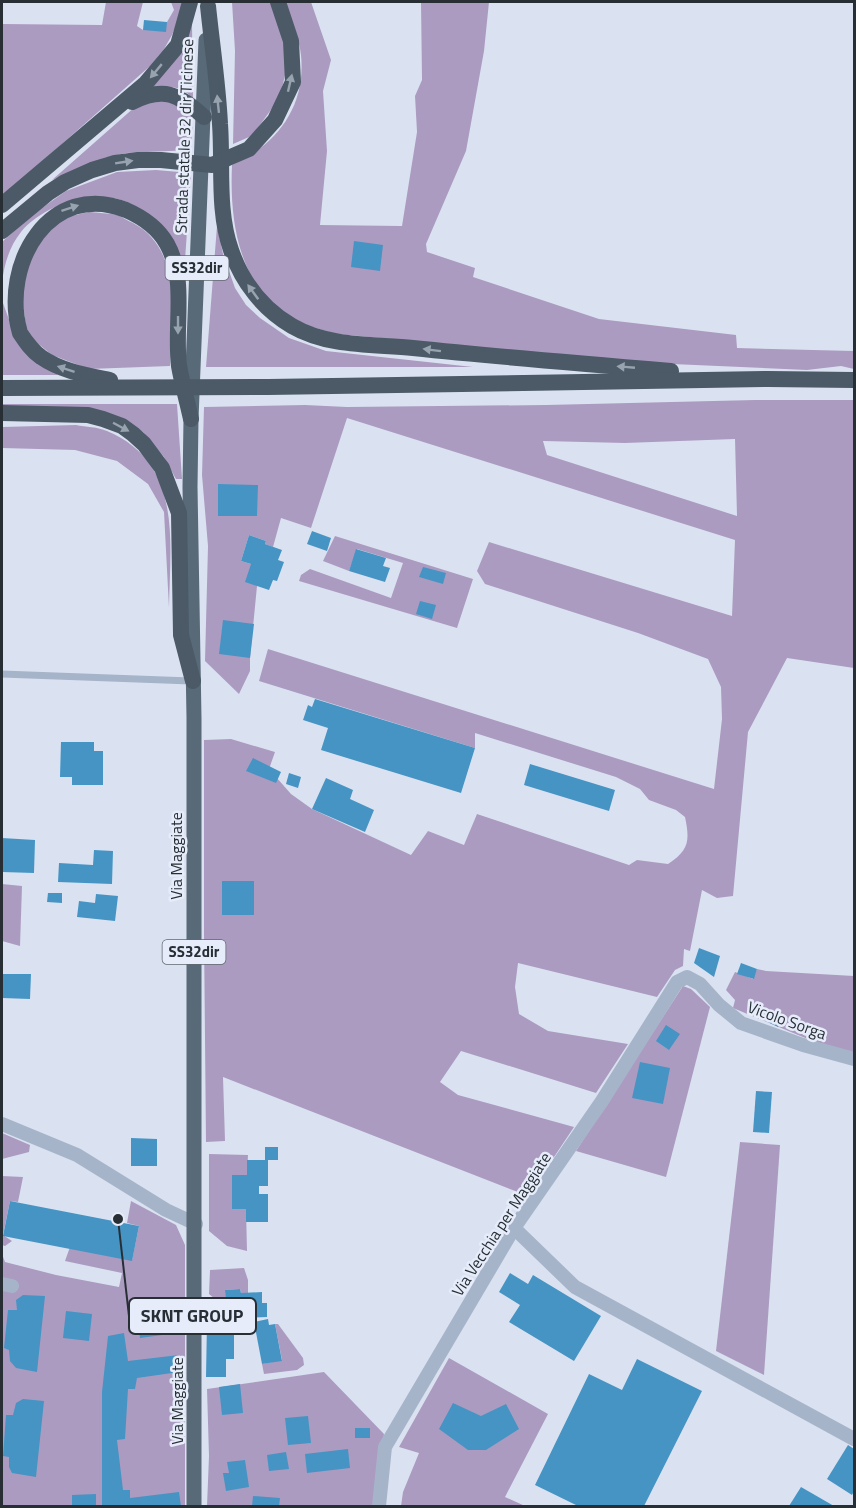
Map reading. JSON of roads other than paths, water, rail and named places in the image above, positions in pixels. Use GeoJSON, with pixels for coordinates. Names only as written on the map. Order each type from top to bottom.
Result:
{"type":"FeatureCollection","features":[{"type":"Feature","properties":{"kind":"highway"},"geometry":{"type":"LineString","coordinates":[[2,205],[146,83],[178,45],[190,2]]}},
{"type":"Feature","properties":{"kind":"highway"},"geometry":{"type":"LineString","coordinates":[[2,231],[48,192],[92,170],[115,163],[138,160],[212,165],[249,149],[275,120],[293,82],[291,41],[278,2]]}},
{"type":"Feature","properties":{"kind":"highway"},"geometry":{"type":"LineString","coordinates":[[208,4],[220,123],[226,236],[238,268],[250,288],[263,304],[293,327],[329,340],[466,354],[768,379]]}},
{"type":"Feature","properties":{"kind":"highway"},"geometry":{"type":"LineString","coordinates":[[118,109],[151,94],[164,92],[187,102],[204,117]]}},
{"type":"Feature","properties":{"kind":"highway"},"geometry":{"type":"LineString","coordinates":[[143,387],[59,367],[40,356],[26,343],[15,325],[8,294],[8,278],[12,263],[18,247],[27,235],[51,215],[86,203],[108,204],[143,219],[166,242],[176,273],[179,365],[191,419]]}},
{"type":"Feature","properties":{"kind":"highway"},"geometry":{"type":"LineString","coordinates":[[2,388],[268,387],[768,379],[855,380]]}},
{"type":"Feature","properties":{"kind":"highway"},"geometry":{"type":"LineString","coordinates":[[2,413],[88,415],[103,419],[122,426],[133,434],[144,444],[162,468],[179,513],[181,635],[193,681]]}},
{"type":"Feature","properties":{"kind":"main road","name":"Strada statale 32 dir Ticinese"},"geometry":{"type":"LineString","coordinates":[[190,487],[208,4]]}},
{"type":"Feature","properties":{"kind":"main road","name":"Via Maggiate"},"geometry":{"type":"LineString","coordinates":[[190,487],[196,1224],[195,1506]]}},
{"type":"Feature","properties":{"kind":"street","name":"Vicolo Sorga"},"geometry":{"type":"LineString","coordinates":[[687,977],[700,984],[719,1005],[741,1023],[803,1045],[855,1059]]}},
{"type":"Feature","properties":{"kind":"street","name":"Via Vecchia per Maggiate"},"geometry":{"type":"LineString","coordinates":[[379,1506],[385,1447],[514,1228],[602,1101],[677,982],[687,977]]}},
{"type":"Feature","properties":{"kind":"street"},"geometry":{"type":"LineString","coordinates":[[2,1124],[77,1155],[166,1210],[196,1224]]}},
{"type":"Feature","properties":{"kind":"street"},"geometry":{"type":"LineString","coordinates":[[514,1228],[575,1287],[855,1439]]}},
{"type":"Feature","properties":{"kind":"lane"},"geometry":{"type":"LineString","coordinates":[[2,674],[193,681]]}},
{"type":"Feature","properties":{"kind":"place","name":"SKNT GROUP"},"geometry":{"type":"Point","coordinates":[118,1219]}}]}
